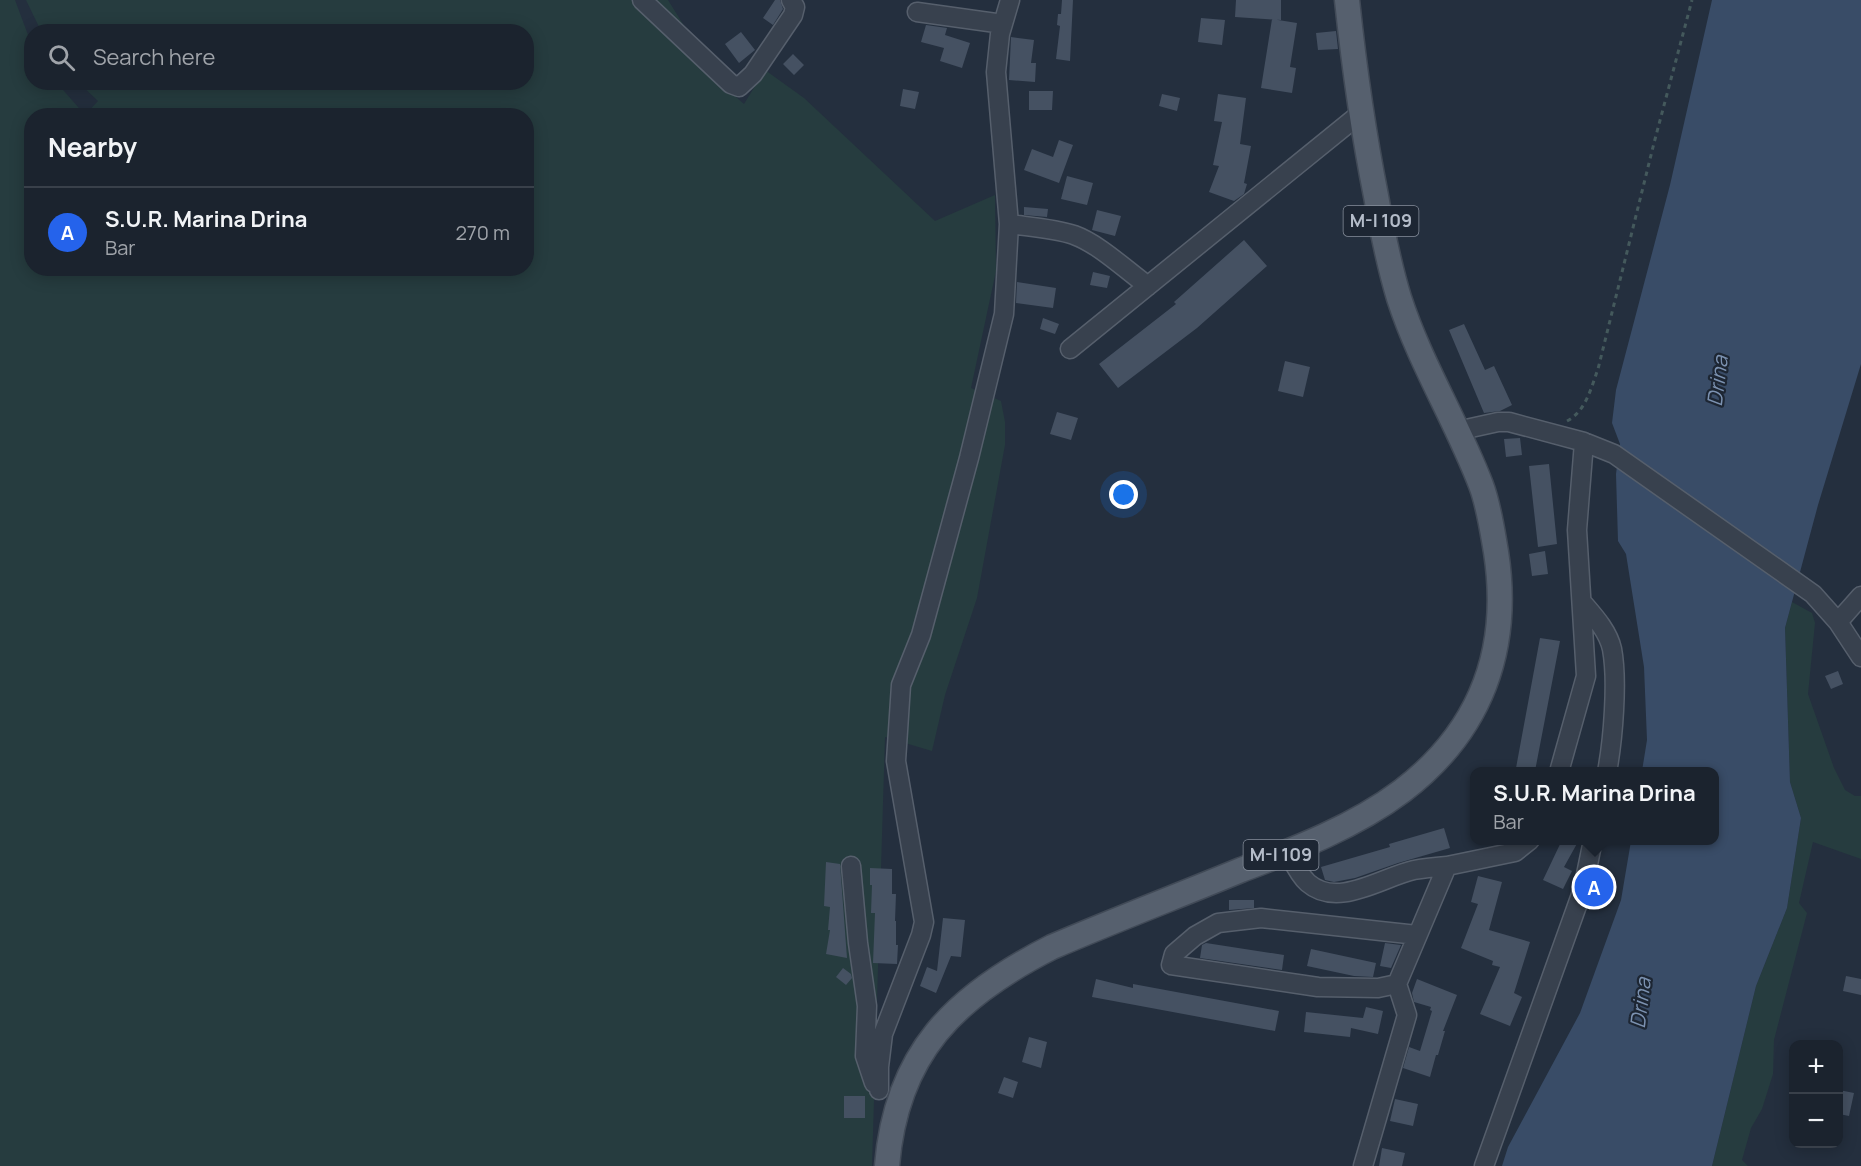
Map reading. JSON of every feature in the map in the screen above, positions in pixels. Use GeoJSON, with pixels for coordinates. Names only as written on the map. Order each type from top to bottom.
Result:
{"type":"FeatureCollection","features":[{"type":"Feature","properties":{"kind":"main road","name":"M-I 109"},"geometry":{"type":"LineString","coordinates":[[886,1166],[897,1109],[908,1078],[940,1026],[986,985],[1023,961],[1061,943],[1288,852],[1365,815],[1403,790],[1444,751],[1463,727],[1481,695],[1493,661],[1499,626],[1500,578],[1493,531],[1482,488],[1412,333],[1389,264],[1360,113],[1347,0]]}},
{"type":"Feature","properties":{"kind":"street"},"geometry":{"type":"LineString","coordinates":[[642,0],[731,84],[739,87],[753,74],[793,15],[795,6],[791,0]]}},
{"type":"Feature","properties":{"kind":"street"},"geometry":{"type":"LineString","coordinates":[[879,1090],[883,1034],[924,922],[896,761],[900,685],[921,635],[969,458],[1004,314],[1009,224],[996,72],[1000,34],[1010,0]]}},
{"type":"Feature","properties":{"kind":"street"},"geometry":{"type":"LineString","coordinates":[[917,12],[1003,24]]}},
{"type":"Feature","properties":{"kind":"street"},"geometry":{"type":"LineString","coordinates":[[1070,349],[1360,113]]}},
{"type":"Feature","properties":{"kind":"street"},"geometry":{"type":"LineString","coordinates":[[1009,224],[1076,236],[1148,286]]}},
{"type":"Feature","properties":{"kind":"street"},"geometry":{"type":"LineString","coordinates":[[1457,431],[1498,422],[1509,422],[1584,442],[1614,454],[1813,594],[1838,622],[1861,657]]}},
{"type":"Feature","properties":{"kind":"street"},"geometry":{"type":"LineString","coordinates":[[1559,767],[1586,676],[1577,530],[1584,442]]}},
{"type":"Feature","properties":{"kind":"street"},"geometry":{"type":"LineString","coordinates":[[1838,622],[1861,596]]}},
{"type":"Feature","properties":{"kind":"street"},"geometry":{"type":"LineString","coordinates":[[1582,602],[1601,624],[1612,648],[1615,699],[1607,767]]}},
{"type":"Feature","properties":{"kind":"street"},"geometry":{"type":"LineString","coordinates":[[1288,852],[1308,884],[1329,893],[1350,892],[1414,871],[1515,852],[1524,845]]}},
{"type":"Feature","properties":{"kind":"street"},"geometry":{"type":"LineString","coordinates":[[1484,1166],[1583,889],[1592,845]]}},
{"type":"Feature","properties":{"kind":"street"},"geometry":{"type":"LineString","coordinates":[[851,866],[867,1006],[865,1056],[871,1076],[879,1090],[897,1109]]}},
{"type":"Feature","properties":{"kind":"street"},"geometry":{"type":"LineString","coordinates":[[1363,1166],[1407,1015],[1397,984],[1447,866]]}},
{"type":"Feature","properties":{"kind":"street"},"geometry":{"type":"LineString","coordinates":[[1397,984],[1378,988],[1318,987],[1171,964],[1174,954],[1195,936],[1218,923],[1261,918],[1417,935]]}},
{"type":"Feature","properties":{"kind":"path"},"geometry":{"type":"LineString","coordinates":[[1556,422],[1567,421],[1574,417],[1587,399],[1598,369],[1692,0]]}},
{"type":"Feature","properties":{"kind":"green space"},"geometry":{"type":"Polygon","coordinates":[[[0,0],[15,0],[24,24],[24,90],[63,90],[79,108],[24,108],[24,276],[534,276],[534,108],[92,108],[98,101],[86,90],[534,90],[534,24],[38,24],[26,0],[668,0],[719,82],[744,104],[765,70],[804,98],[935,221],[995,195],[996,271],[971,388],[1001,401],[1005,422],[1005,445],[977,598],[945,695],[932,751],[885,737],[872,1166],[0,1166],[0,0]]]}},
{"type":"Feature","properties":{"kind":"green space"},"geometry":{"type":"Polygon","coordinates":[[[1792,602],[1812,613],[1815,623],[1808,694],[1834,768],[1845,790],[1855,796],[1861,796],[1861,859],[1813,842],[1799,903],[1807,913],[1774,1040],[1773,1074],[1762,1109],[1751,1128],[1742,1160],[1748,1166],[1712,1166],[1756,986],[1787,908],[1801,818],[1790,782],[1785,628],[1792,602]]]}},
{"type":"Feature","properties":{"kind":"water","name":"Drina"},"geometry":{"type":"Polygon","coordinates":[[[1712,0],[1861,0],[1861,364],[1818,505],[1785,628],[1790,782],[1801,818],[1787,908],[1756,986],[1712,1166],[1502,1166],[1508,1147],[1580,1013],[1621,900],[1630,845],[1719,845],[1719,767],[1643,767],[1647,740],[1644,667],[1626,554],[1618,541],[1616,474],[1620,444],[1612,423],[1616,390],[1670,185],[1712,0]]]}},
{"type":"Feature","properties":{"kind":"building"},"geometry":{"type":"Polygon","coordinates":[[[775,0],[780,0],[783,9],[773,25],[763,18],[775,0]]]}},
{"type":"Feature","properties":{"kind":"building"},"geometry":{"type":"Polygon","coordinates":[[[1062,0],[1073,0],[1070,61],[1056,59],[1060,26],[1057,25],[1058,14],[1061,14],[1062,0]]]}},
{"type":"Feature","properties":{"kind":"building"},"geometry":{"type":"Polygon","coordinates":[[[1236,0],[1281,0],[1281,20],[1235,17],[1236,0]]]}},
{"type":"Feature","properties":{"kind":"building"},"geometry":{"type":"Polygon","coordinates":[[[1201,18],[1225,20],[1222,45],[1198,42],[1201,18]]]}},
{"type":"Feature","properties":{"kind":"building"},"geometry":{"type":"Polygon","coordinates":[[[1272,19],[1297,23],[1290,67],[1296,68],[1292,93],[1261,88],[1272,19]]]}},
{"type":"Feature","properties":{"kind":"building"},"geometry":{"type":"Polygon","coordinates":[[[926,25],[947,28],[945,35],[970,43],[962,68],[940,61],[944,48],[921,42],[926,25]]]}},
{"type":"Feature","properties":{"kind":"building"},"geometry":{"type":"Polygon","coordinates":[[[1336,31],[1338,49],[1318,50],[1316,33],[1336,31]]]}},
{"type":"Feature","properties":{"kind":"building"},"geometry":{"type":"Polygon","coordinates":[[[741,32],[755,50],[739,63],[725,44],[741,32]]]}},
{"type":"Feature","properties":{"kind":"building"},"geometry":{"type":"Polygon","coordinates":[[[1011,37],[1034,40],[1031,63],[1036,63],[1035,82],[1009,80],[1011,37]]]}},
{"type":"Feature","properties":{"kind":"building"},"geometry":{"type":"Polygon","coordinates":[[[793,54],[804,65],[794,75],[783,64],[793,54]]]}},
{"type":"Feature","properties":{"kind":"building"},"geometry":{"type":"Polygon","coordinates":[[[903,89],[919,92],[915,109],[900,106],[903,89]]]}},
{"type":"Feature","properties":{"kind":"building"},"geometry":{"type":"Polygon","coordinates":[[[1029,91],[1053,91],[1052,110],[1029,110],[1029,91]]]}},
{"type":"Feature","properties":{"kind":"building"},"geometry":{"type":"Polygon","coordinates":[[[1162,94],[1180,98],[1177,111],[1159,106],[1162,94]]]}},
{"type":"Feature","properties":{"kind":"building"},"geometry":{"type":"Polygon","coordinates":[[[1218,94],[1246,98],[1240,144],[1251,146],[1244,183],[1247,184],[1244,194],[1234,201],[1209,192],[1219,166],[1213,165],[1222,122],[1214,121],[1218,94]]]}},
{"type":"Feature","properties":{"kind":"building"},"geometry":{"type":"Polygon","coordinates":[[[1059,140],[1073,145],[1059,183],[1024,170],[1032,149],[1053,157],[1059,140]]]}},
{"type":"Feature","properties":{"kind":"building"},"geometry":{"type":"Polygon","coordinates":[[[1067,176],[1093,183],[1087,205],[1061,199],[1067,176]]]}},
{"type":"Feature","properties":{"kind":"building"},"geometry":{"type":"Polygon","coordinates":[[[1024,207],[1048,209],[1047,217],[1024,215],[1024,207]]]}},
{"type":"Feature","properties":{"kind":"building"},"geometry":{"type":"Polygon","coordinates":[[[1097,210],[1121,216],[1115,236],[1092,230],[1097,210]]]}},
{"type":"Feature","properties":{"kind":"building"},"geometry":{"type":"Polygon","coordinates":[[[1244,240],[1267,266],[1197,328],[1118,388],[1099,364],[1176,304],[1174,302],[1244,240]]]}},
{"type":"Feature","properties":{"kind":"building"},"geometry":{"type":"Polygon","coordinates":[[[1093,272],[1110,276],[1107,288],[1090,285],[1093,272]]]}},
{"type":"Feature","properties":{"kind":"building"},"geometry":{"type":"Polygon","coordinates":[[[1017,282],[1056,288],[1053,308],[1016,303],[1017,282]]]}},
{"type":"Feature","properties":{"kind":"building"},"geometry":{"type":"Polygon","coordinates":[[[1043,318],[1059,324],[1055,334],[1040,329],[1043,318]]]}},
{"type":"Feature","properties":{"kind":"building"},"geometry":{"type":"Polygon","coordinates":[[[1464,324],[1485,370],[1494,366],[1512,405],[1500,411],[1484,413],[1449,330],[1464,324]]]}},
{"type":"Feature","properties":{"kind":"building"},"geometry":{"type":"Polygon","coordinates":[[[1285,361],[1310,367],[1303,397],[1278,391],[1285,361]]]}},
{"type":"Feature","properties":{"kind":"building"},"geometry":{"type":"Polygon","coordinates":[[[1057,412],[1078,418],[1071,440],[1050,434],[1057,412]]]}},
{"type":"Feature","properties":{"kind":"building"},"geometry":{"type":"Polygon","coordinates":[[[1520,438],[1522,455],[1506,457],[1504,439],[1520,438]]]}},
{"type":"Feature","properties":{"kind":"building"},"geometry":{"type":"Polygon","coordinates":[[[1549,464],[1557,544],[1538,547],[1529,466],[1549,464]]]}},
{"type":"Feature","properties":{"kind":"building"},"geometry":{"type":"Polygon","coordinates":[[[1545,551],[1548,574],[1532,576],[1529,554],[1545,551]]]}},
{"type":"Feature","properties":{"kind":"building"},"geometry":{"type":"Polygon","coordinates":[[[1540,638],[1560,641],[1536,767],[1516,767],[1540,638]]]}},
{"type":"Feature","properties":{"kind":"building"},"geometry":{"type":"Polygon","coordinates":[[[1838,671],[1843,684],[1831,689],[1825,676],[1838,671]]]}},
{"type":"Feature","properties":{"kind":"building"},"geometry":{"type":"Polygon","coordinates":[[[1444,828],[1450,848],[1355,878],[1334,882],[1325,880],[1321,867],[1444,828]]]}},
{"type":"Feature","properties":{"kind":"building"},"geometry":{"type":"Polygon","coordinates":[[[1560,845],[1576,845],[1564,867],[1572,871],[1563,889],[1543,880],[1560,845]]]}},
{"type":"Feature","properties":{"kind":"building"},"geometry":{"type":"Polygon","coordinates":[[[826,862],[840,864],[847,958],[826,954],[830,930],[828,930],[830,907],[824,906],[826,862]]]}},
{"type":"Feature","properties":{"kind":"building"},"geometry":{"type":"Polygon","coordinates":[[[870,868],[892,869],[892,894],[896,894],[897,964],[873,963],[875,913],[871,913],[870,868]]]}},
{"type":"Feature","properties":{"kind":"building"},"geometry":{"type":"Polygon","coordinates":[[[1478,876],[1502,882],[1489,930],[1530,942],[1514,993],[1522,997],[1510,1026],[1480,1014],[1500,967],[1492,965],[1493,961],[1461,948],[1478,904],[1471,902],[1478,876]]]}},
{"type":"Feature","properties":{"kind":"building"},"geometry":{"type":"Polygon","coordinates":[[[1596,882],[1613,889],[1608,900],[1593,894],[1596,882]]]}},
{"type":"Feature","properties":{"kind":"building"},"geometry":{"type":"Polygon","coordinates":[[[1229,900],[1254,900],[1254,908],[1229,910],[1229,900]]]}},
{"type":"Feature","properties":{"kind":"building"},"geometry":{"type":"Polygon","coordinates":[[[943,918],[965,920],[961,957],[951,956],[936,993],[920,986],[927,967],[937,971],[943,918]]]}},
{"type":"Feature","properties":{"kind":"building"},"geometry":{"type":"Polygon","coordinates":[[[1206,943],[1284,955],[1282,970],[1200,958],[1202,945],[1206,943]]]}},
{"type":"Feature","properties":{"kind":"building"},"geometry":{"type":"Polygon","coordinates":[[[1385,943],[1401,945],[1391,968],[1380,966],[1385,943]]]}},
{"type":"Feature","properties":{"kind":"building"},"geometry":{"type":"Polygon","coordinates":[[[1311,949],[1376,963],[1373,977],[1354,976],[1307,966],[1311,949]]]}},
{"type":"Feature","properties":{"kind":"building"},"geometry":{"type":"Polygon","coordinates":[[[843,968],[851,974],[852,978],[846,985],[836,977],[843,968]]]}},
{"type":"Feature","properties":{"kind":"building"},"geometry":{"type":"Polygon","coordinates":[[[1846,976],[1861,979],[1861,995],[1843,991],[1846,976]]]}},
{"type":"Feature","properties":{"kind":"building"},"geometry":{"type":"Polygon","coordinates":[[[1096,979],[1133,988],[1133,984],[1279,1011],[1275,1031],[1092,997],[1096,979]]]}},
{"type":"Feature","properties":{"kind":"building"},"geometry":{"type":"Polygon","coordinates":[[[1417,979],[1457,995],[1443,1031],[1445,1031],[1430,1077],[1403,1068],[1409,1047],[1420,1051],[1432,1011],[1431,1007],[1414,1002],[1412,993],[1417,979]]]}},
{"type":"Feature","properties":{"kind":"building"},"geometry":{"type":"Polygon","coordinates":[[[1366,1007],[1383,1011],[1378,1034],[1351,1028],[1350,1037],[1304,1032],[1306,1012],[1363,1018],[1366,1007]]]}},
{"type":"Feature","properties":{"kind":"building"},"geometry":{"type":"Polygon","coordinates":[[[1029,1037],[1047,1042],[1041,1068],[1022,1062],[1029,1037]]]}},
{"type":"Feature","properties":{"kind":"building"},"geometry":{"type":"Polygon","coordinates":[[[1004,1077],[1018,1082],[1013,1098],[998,1093],[1004,1077]]]}},
{"type":"Feature","properties":{"kind":"building"},"geometry":{"type":"Polygon","coordinates":[[[1843,1091],[1854,1093],[1849,1116],[1843,1115],[1843,1091]]]}},
{"type":"Feature","properties":{"kind":"building"},"geometry":{"type":"Polygon","coordinates":[[[844,1096],[865,1096],[865,1118],[844,1118],[844,1096]]]}},
{"type":"Feature","properties":{"kind":"building"},"geometry":{"type":"Polygon","coordinates":[[[1395,1099],[1418,1104],[1413,1126],[1390,1121],[1395,1099]]]}},
{"type":"Feature","properties":{"kind":"building"},"geometry":{"type":"Polygon","coordinates":[[[1382,1148],[1405,1153],[1402,1166],[1379,1166],[1382,1148]]]}},
{"type":"Feature","properties":{"kind":"place","name":"S.U.R. Marina Drina"},"geometry":{"type":"Point","coordinates":[1594,887]}}]}
